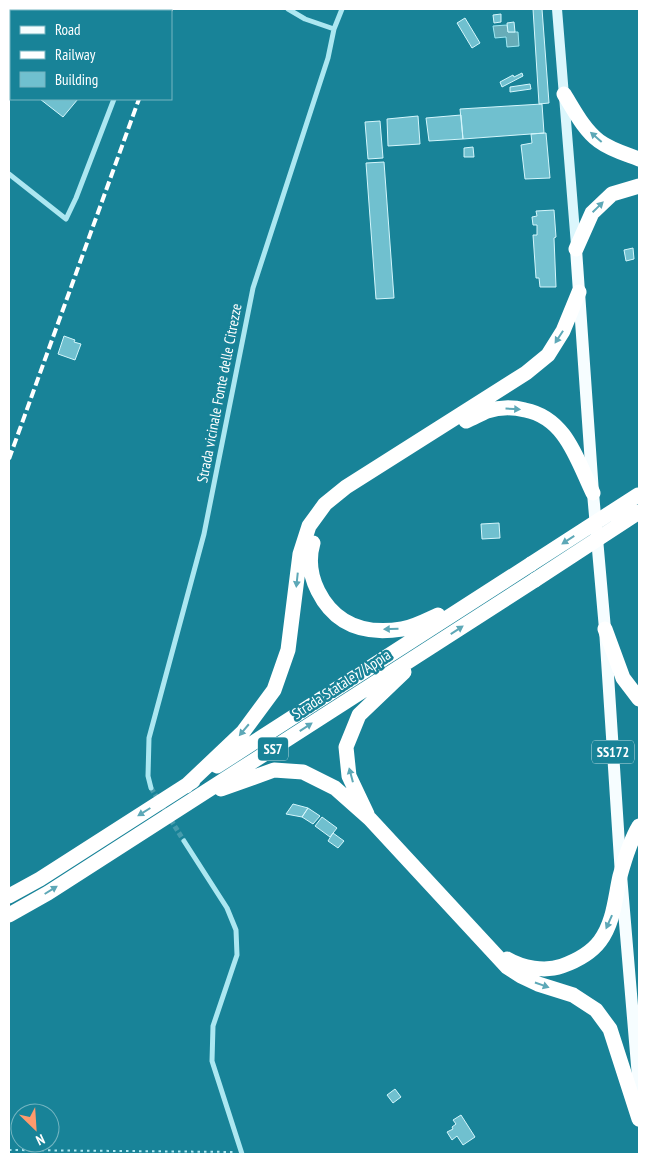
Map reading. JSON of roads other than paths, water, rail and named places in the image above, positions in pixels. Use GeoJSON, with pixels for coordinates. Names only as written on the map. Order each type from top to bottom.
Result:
{"type":"FeatureCollection","features":[{"type":"Feature","properties":{"kind":"highway"},"geometry":{"type":"LineString","coordinates":[[564,94],[585,127],[599,141],[616,151],[639,159]]}},
{"type":"Feature","properties":{"kind":"highway"},"geometry":{"type":"LineString","coordinates":[[576,249],[592,213],[612,194],[639,186]]}},
{"type":"Feature","properties":{"kind":"highway"},"geometry":{"type":"LineString","coordinates":[[186,786],[243,732],[274,690],[288,650],[300,554],[309,526],[325,504],[346,487],[526,373],[548,354],[563,331],[579,292]]}},
{"type":"Feature","properties":{"kind":"highway"},"geometry":{"type":"LineString","coordinates":[[470,603],[403,629],[368,630],[343,621],[325,604],[313,581],[309,556],[316,529],[330,510],[351,493],[404,459],[466,421],[489,411],[512,407],[532,411],[551,420],[564,435],[593,494]]}},
{"type":"Feature","properties":{"kind":"highway","name":"Strada Statale 7 Appia"},"geometry":{"type":"LineString","coordinates":[[9,896],[186,786],[639,494]]}},
{"type":"Feature","properties":{"kind":"highway","name":"Strada Statale 7 Appia"},"geometry":{"type":"LineString","coordinates":[[9,915],[194,799],[639,512]]}},
{"type":"Feature","properties":{"kind":"highway"},"geometry":{"type":"LineString","coordinates":[[605,630],[623,678],[639,699]]}},
{"type":"Feature","properties":{"kind":"highway"},"geometry":{"type":"LineString","coordinates":[[370,819],[349,776],[346,746],[359,715],[431,647]]}},
{"type":"Feature","properties":{"kind":"highway"},"geometry":{"type":"LineString","coordinates":[[194,799],[274,770],[304,772],[335,788],[370,819],[507,967],[538,984],[573,995],[596,1010],[610,1029],[639,1119]]}},
{"type":"Feature","properties":{"kind":"highway"},"geometry":{"type":"LineString","coordinates":[[489,948],[511,961],[528,967],[554,968],[578,960],[600,941],[612,919],[620,875],[632,838],[639,826]]}},
{"type":"Feature","properties":{"kind":"main road","name":"SS172"},"geometry":{"type":"LineString","coordinates":[[557,9],[605,630],[620,875],[639,1090]]}},
{"type":"Feature","properties":{"kind":"street"},"geometry":{"type":"LineString","coordinates":[[288,9],[305,19],[334,29]]}},
{"type":"Feature","properties":{"kind":"street","name":"Strada vicinale Fonte delle Citrezze"},"geometry":{"type":"LineString","coordinates":[[151,788],[148,776],[149,738],[204,534],[253,288],[328,58],[334,29],[342,9]]}},
{"type":"Feature","properties":{"kind":"street"},"geometry":{"type":"LineString","coordinates":[[9,174],[66,219],[114,100]]}},
{"type":"Feature","properties":{"kind":"street"},"geometry":{"type":"LineString","coordinates":[[184,841],[227,908],[236,930],[237,955],[213,1026],[212,1061],[242,1153]]}},
{"type":"Feature","properties":{"kind":"water"},"geometry":{"type":"Polygon","coordinates":[[[507,25],[508,32],[518,32],[519,46],[507,47],[506,37],[495,38],[493,26],[507,25]]]}},
{"type":"Feature","properties":{"kind":"tunnel"},"geometry":{"type":"LineString","coordinates":[[151,788],[184,841]]}},
{"type":"Feature","properties":{"kind":"railway"},"geometry":{"type":"LineString","coordinates":[[9,459],[139,100]]}}]}
